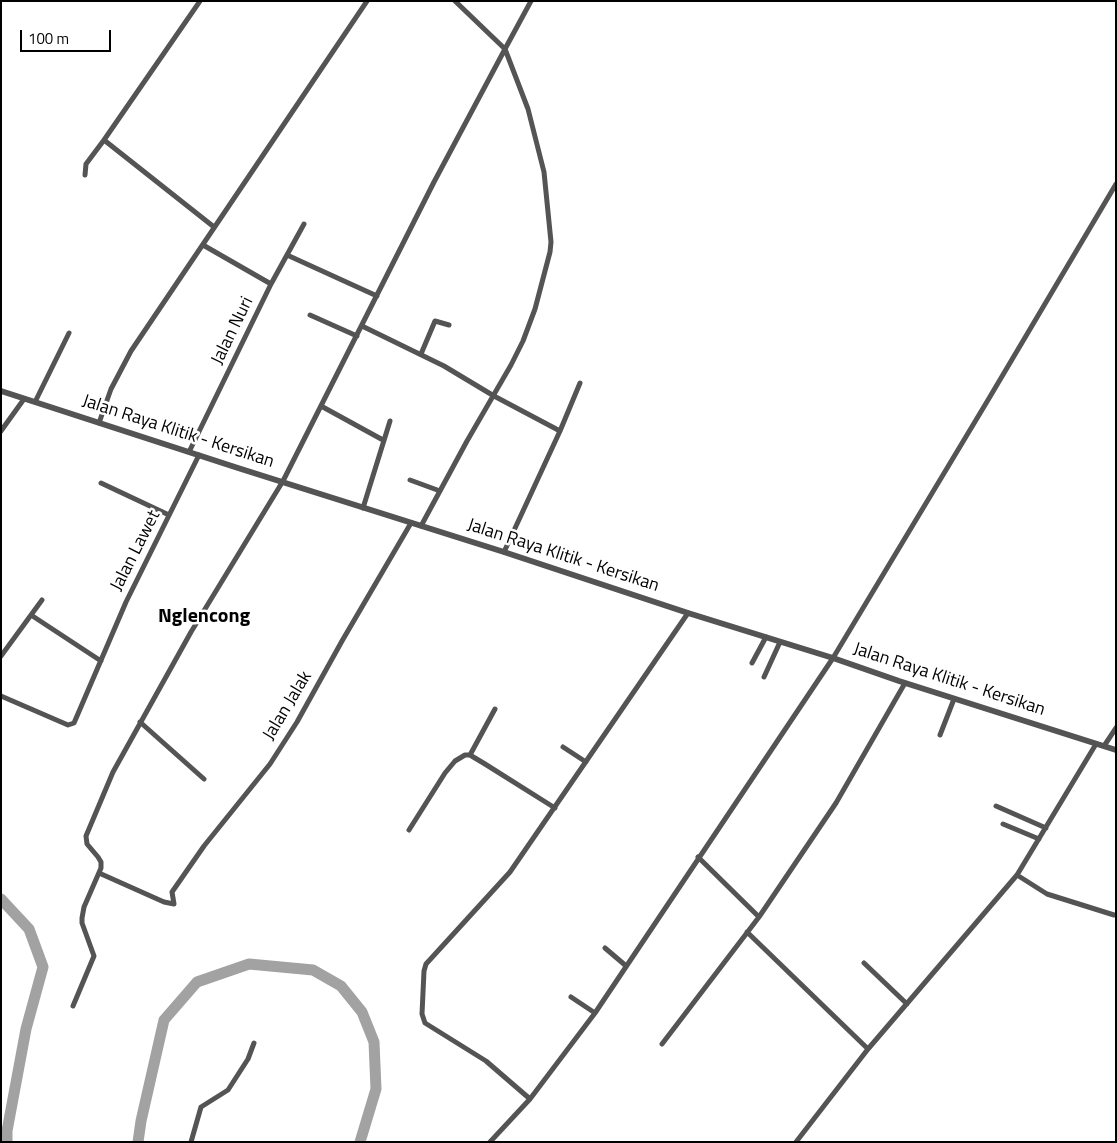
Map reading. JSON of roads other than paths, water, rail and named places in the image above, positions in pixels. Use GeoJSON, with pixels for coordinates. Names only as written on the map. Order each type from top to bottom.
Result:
{"type":"FeatureCollection","features":[{"type":"Feature","properties":{"kind":"street"},"geometry":{"type":"LineString","coordinates":[[85,176],[86,164],[200,1]]}},
{"type":"Feature","properties":{"kind":"street"},"geometry":{"type":"LineString","coordinates":[[99,423],[111,389],[131,351],[366,1]]}},
{"type":"Feature","properties":{"kind":"street"},"geometry":{"type":"LineString","coordinates":[[421,526],[512,365],[535,309],[551,242],[544,172],[534,127],[505,49],[455,1]]}},
{"type":"Feature","properties":{"kind":"street"},"geometry":{"type":"LineString","coordinates":[[73,1006],[94,956],[82,923],[82,918],[84,907],[99,873],[101,862],[87,844],[86,836],[113,772],[230,567],[283,481],[434,182],[531,1]]}},
{"type":"Feature","properties":{"kind":"street"},"geometry":{"type":"LineString","coordinates":[[104,140],[214,227]]}},
{"type":"Feature","properties":{"kind":"street"},"geometry":{"type":"LineString","coordinates":[[490,1142],[530,1099],[595,1013],[833,658],[1116,184]]}},
{"type":"Feature","properties":{"kind":"street","name":"Jalan Nuri"},"geometry":{"type":"LineString","coordinates":[[189,452],[270,284],[304,224]]}},
{"type":"Feature","properties":{"kind":"street"},"geometry":{"type":"LineString","coordinates":[[203,245],[270,284]]}},
{"type":"Feature","properties":{"kind":"street"},"geometry":{"type":"LineString","coordinates":[[287,255],[376,296]]}},
{"type":"Feature","properties":{"kind":"street"},"geometry":{"type":"LineString","coordinates":[[310,315],[357,336]]}},
{"type":"Feature","properties":{"kind":"street"},"geometry":{"type":"LineString","coordinates":[[421,354],[436,321],[449,325]]}},
{"type":"Feature","properties":{"kind":"street"},"geometry":{"type":"LineString","coordinates":[[362,326],[444,366],[494,396],[560,431]]}},
{"type":"Feature","properties":{"kind":"street"},"geometry":{"type":"LineString","coordinates":[[36,402],[69,332]]}},
{"type":"Feature","properties":{"kind":"street"},"geometry":{"type":"LineString","coordinates":[[504,552],[580,383]]}},
{"type":"Feature","properties":{"kind":"street","name":"Jalan Raya Klitik - Kersikan"},"geometry":{"type":"LineString","coordinates":[[1,391],[1116,750]]}},
{"type":"Feature","properties":{"kind":"street"},"geometry":{"type":"LineString","coordinates":[[1,431],[24,399]]}},
{"type":"Feature","properties":{"kind":"street"},"geometry":{"type":"LineString","coordinates":[[321,406],[383,440]]}},
{"type":"Feature","properties":{"kind":"street"},"geometry":{"type":"LineString","coordinates":[[363,508],[390,421]]}},
{"type":"Feature","properties":{"kind":"street","name":"Jalan Lawet"},"geometry":{"type":"LineString","coordinates":[[1,696],[71,725],[74,723],[126,602],[199,455]]}},
{"type":"Feature","properties":{"kind":"street"},"geometry":{"type":"LineString","coordinates":[[410,480],[440,491]]}},
{"type":"Feature","properties":{"kind":"street"},"geometry":{"type":"LineString","coordinates":[[101,483],[169,515]]}},
{"type":"Feature","properties":{"kind":"street","name":"Jalan Jalak"},"geometry":{"type":"LineString","coordinates":[[99,873],[164,902],[174,904],[172,892],[204,846],[270,764],[297,722],[342,641],[412,523]]}},
{"type":"Feature","properties":{"kind":"street"},"geometry":{"type":"LineString","coordinates":[[1,656],[42,600]]}},
{"type":"Feature","properties":{"kind":"street"},"geometry":{"type":"LineString","coordinates":[[530,1099],[486,1060],[426,1023],[422,1014],[424,971],[431,957],[510,872],[688,613]]}},
{"type":"Feature","properties":{"kind":"street"},"geometry":{"type":"LineString","coordinates":[[31,615],[100,661]]}},
{"type":"Feature","properties":{"kind":"street"},"geometry":{"type":"LineString","coordinates":[[752,663],[766,637]]}},
{"type":"Feature","properties":{"kind":"street"},"geometry":{"type":"LineString","coordinates":[[764,677],[780,642]]}},
{"type":"Feature","properties":{"kind":"street"},"geometry":{"type":"LineString","coordinates":[[662,1044],[759,917],[836,803],[905,683]]}},
{"type":"Feature","properties":{"kind":"street"},"geometry":{"type":"LineString","coordinates":[[940,735],[954,698]]}},
{"type":"Feature","properties":{"kind":"street"},"geometry":{"type":"LineString","coordinates":[[470,755],[495,709]]}},
{"type":"Feature","properties":{"kind":"street"},"geometry":{"type":"LineString","coordinates":[[140,722],[204,778]]}},
{"type":"Feature","properties":{"kind":"street"},"geometry":{"type":"LineString","coordinates":[[1104,746],[1116,728]]}},
{"type":"Feature","properties":{"kind":"street"},"geometry":{"type":"LineString","coordinates":[[796,1142],[868,1050],[1016,875],[1096,744]]}},
{"type":"Feature","properties":{"kind":"street"},"geometry":{"type":"LineString","coordinates":[[563,747],[586,762]]}},
{"type":"Feature","properties":{"kind":"street"},"geometry":{"type":"LineString","coordinates":[[409,830],[445,773],[460,757],[465,755],[470,755],[555,808]]}},
{"type":"Feature","properties":{"kind":"street"},"geometry":{"type":"LineString","coordinates":[[996,806],[1046,828]]}},
{"type":"Feature","properties":{"kind":"street"},"geometry":{"type":"LineString","coordinates":[[1003,824],[1039,839]]}},
{"type":"Feature","properties":{"kind":"street"},"geometry":{"type":"LineString","coordinates":[[698,857],[759,917]]}},
{"type":"Feature","properties":{"kind":"street"},"geometry":{"type":"LineString","coordinates":[[1016,875],[1047,894],[1114,916]]}},
{"type":"Feature","properties":{"kind":"street"},"geometry":{"type":"LineString","coordinates":[[747,932],[868,1050]]}},
{"type":"Feature","properties":{"kind":"street"},"geometry":{"type":"LineString","coordinates":[[605,948],[625,966]]}},
{"type":"Feature","properties":{"kind":"street"},"geometry":{"type":"LineString","coordinates":[[864,963],[907,1004]]}},
{"type":"Feature","properties":{"kind":"street"},"geometry":{"type":"LineString","coordinates":[[571,997],[595,1013]]}},
{"type":"Feature","properties":{"kind":"street"},"geometry":{"type":"LineString","coordinates":[[191,1142],[201,1107],[228,1090],[243,1067],[254,1043]]}},
{"type":"Feature","properties":{"kind":"waterway"},"geometry":{"type":"LineString","coordinates":[[1,899],[29,929],[43,967],[26,1029],[7,1131],[7,1142]]}},
{"type":"Feature","properties":{"kind":"waterway"},"geometry":{"type":"LineString","coordinates":[[138,1142],[164,1020],[197,982],[249,964],[313,970],[341,986],[362,1012],[374,1042],[376,1089],[360,1142]]}},
{"type":"Feature","properties":{"kind":"district","name":"Nglencong"},"geometry":{"type":"Point","coordinates":[204,617]}}]}
